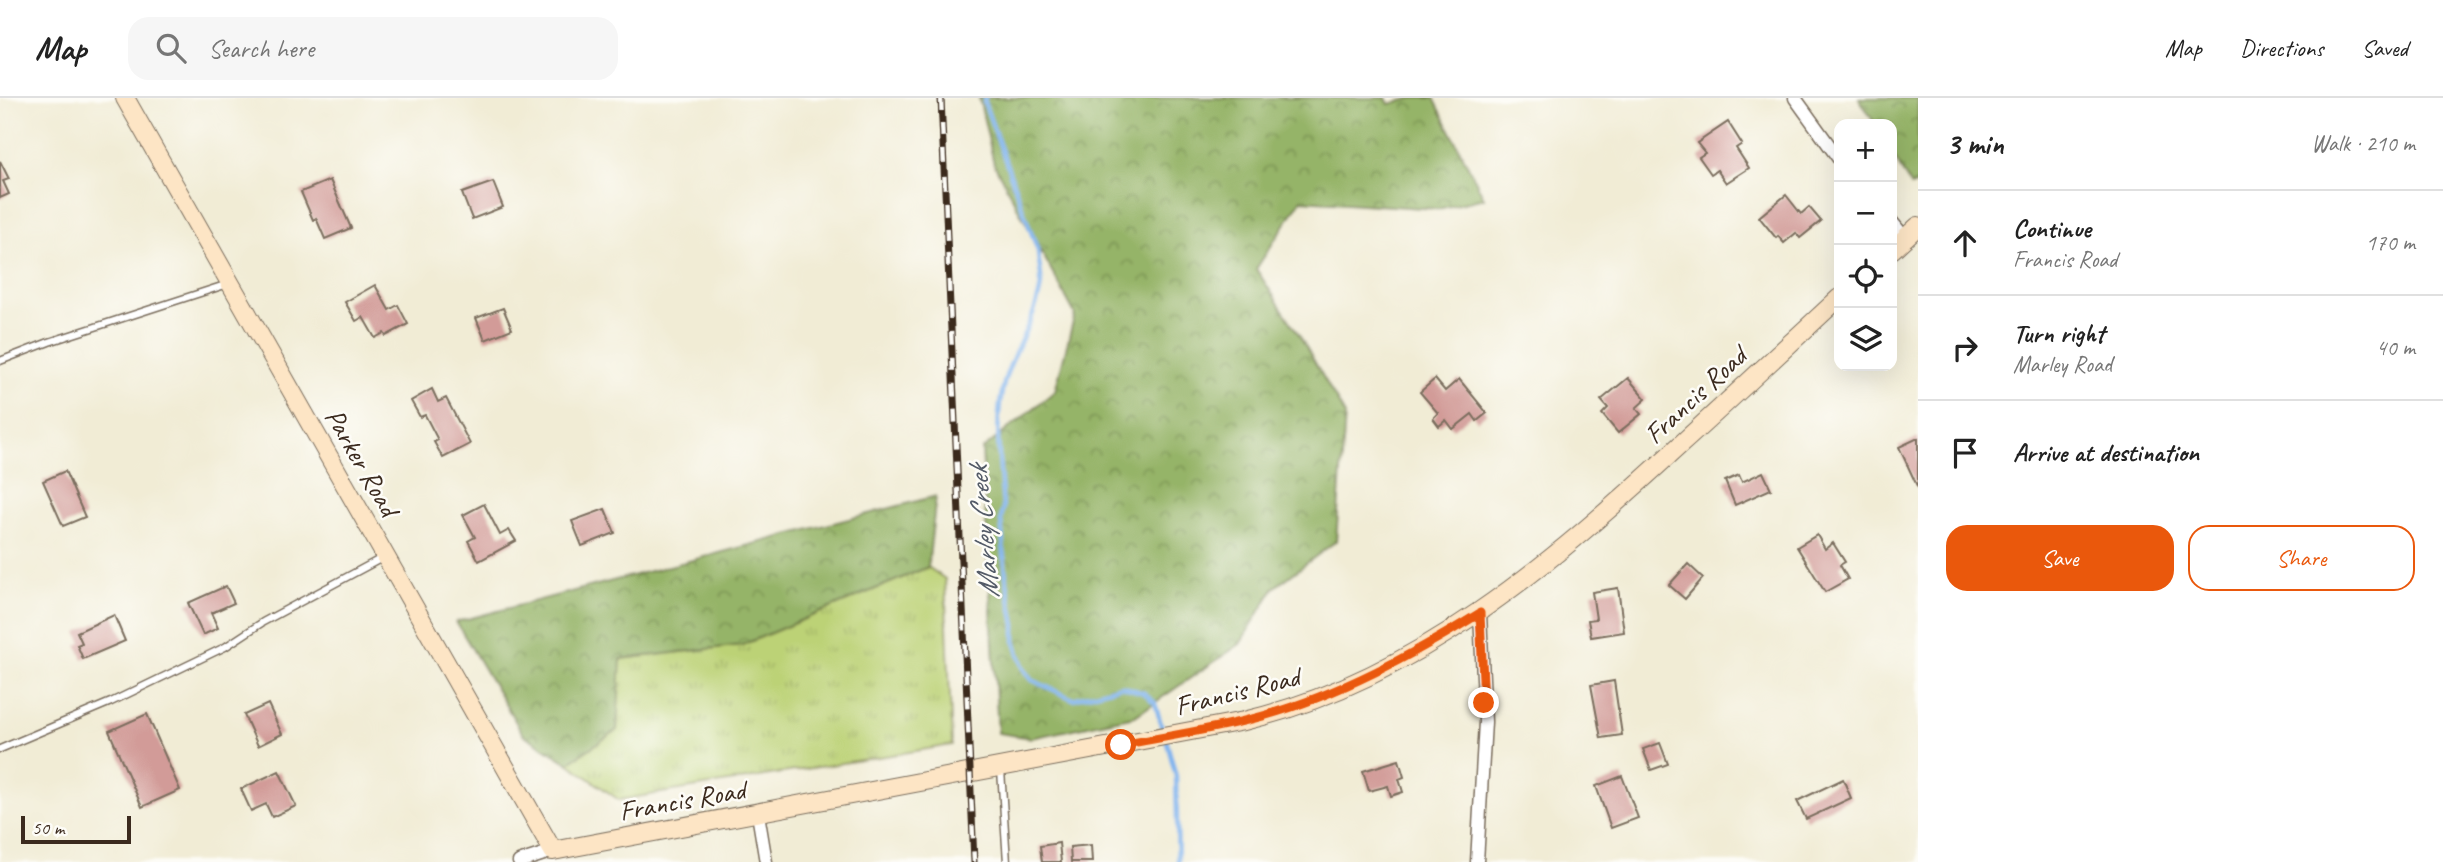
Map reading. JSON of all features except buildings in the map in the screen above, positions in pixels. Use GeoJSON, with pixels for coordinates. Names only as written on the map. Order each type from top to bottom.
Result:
{"type":"FeatureCollection","features":[{"type":"Feature","properties":{"kind":"street","name":"Parker Road"},"geometry":{"type":"LineString","coordinates":[[125,98],[553,851]]}},
{"type":"Feature","properties":{"kind":"street"},"geometry":{"type":"LineString","coordinates":[[1795,98],[1834,152]]}},
{"type":"Feature","properties":{"kind":"street","name":"Francis Road"},"geometry":{"type":"LineString","coordinates":[[519,862],[553,851],[659,830],[758,814],[1206,728],[1264,716],[1317,699],[1405,659],[1480,613],[1598,521],[1834,303]]}},
{"type":"Feature","properties":{"kind":"street"},"geometry":{"type":"LineString","coordinates":[[1477,862],[1485,722],[1480,613]]}},
{"type":"Feature","properties":{"kind":"street"},"geometry":{"type":"LineString","coordinates":[[758,814],[766,862]]}},
{"type":"Feature","properties":{"kind":"lane"},"geometry":{"type":"LineString","coordinates":[[0,361],[49,342],[230,284]]}},
{"type":"Feature","properties":{"kind":"lane"},"geometry":{"type":"LineString","coordinates":[[0,749],[111,702],[225,647],[262,622],[385,556]]}},
{"type":"Feature","properties":{"kind":"lane"},"geometry":{"type":"LineString","coordinates":[[1001,768],[1007,862]]}},
{"type":"Feature","properties":{"kind":"green space"},"geometry":{"type":"Polygon","coordinates":[[[979,98],[1386,98],[1389,104],[1414,98],[1434,98],[1484,198],[1438,209],[1301,200],[1256,269],[1298,333],[1345,415],[1336,541],[1274,588],[1240,644],[1135,716],[1031,738],[998,733],[982,450],[1055,391],[1075,314],[994,164],[979,98]]]}},
{"type":"Feature","properties":{"kind":"green space"},"geometry":{"type":"Polygon","coordinates":[[[1859,98],[1918,98],[1918,184],[1911,187],[1897,162],[1897,119],[1872,119],[1859,98]]]}},
{"type":"Feature","properties":{"kind":"green space"},"geometry":{"type":"Polygon","coordinates":[[[936,496],[928,567],[742,645],[621,659],[617,730],[568,763],[523,734],[456,622],[936,496]]]}},
{"type":"Feature","properties":{"kind":"green space"},"geometry":{"type":"Polygon","coordinates":[[[928,567],[945,579],[952,745],[619,800],[568,763],[617,730],[620,659],[742,645],[928,567]]]}},
{"type":"Feature","properties":{"kind":"waterway","name":"Marley Creek"},"geometry":{"type":"LineString","coordinates":[[985,98],[984,102],[1038,251],[1041,275],[1036,306],[1009,367],[999,411],[998,444],[1003,508],[1001,519],[1015,641],[1023,667],[1032,680],[1073,699],[1121,686],[1144,693],[1155,703],[1163,731]]}},
{"type":"Feature","properties":{"kind":"waterway","name":"Marley Creek"},"geometry":{"type":"LineString","coordinates":[[1166,739],[1176,776],[1178,862]]}},
{"type":"Feature","properties":{"kind":"railway"},"geometry":{"type":"LineString","coordinates":[[941,98],[974,862]]}},
{"type":"Feature","properties":{"kind":"route"},"geometry":{"type":"LineString","coordinates":[[1121,745],[1244,721],[1317,699],[1405,659],[1480,613],[1484,703]]}}]}
